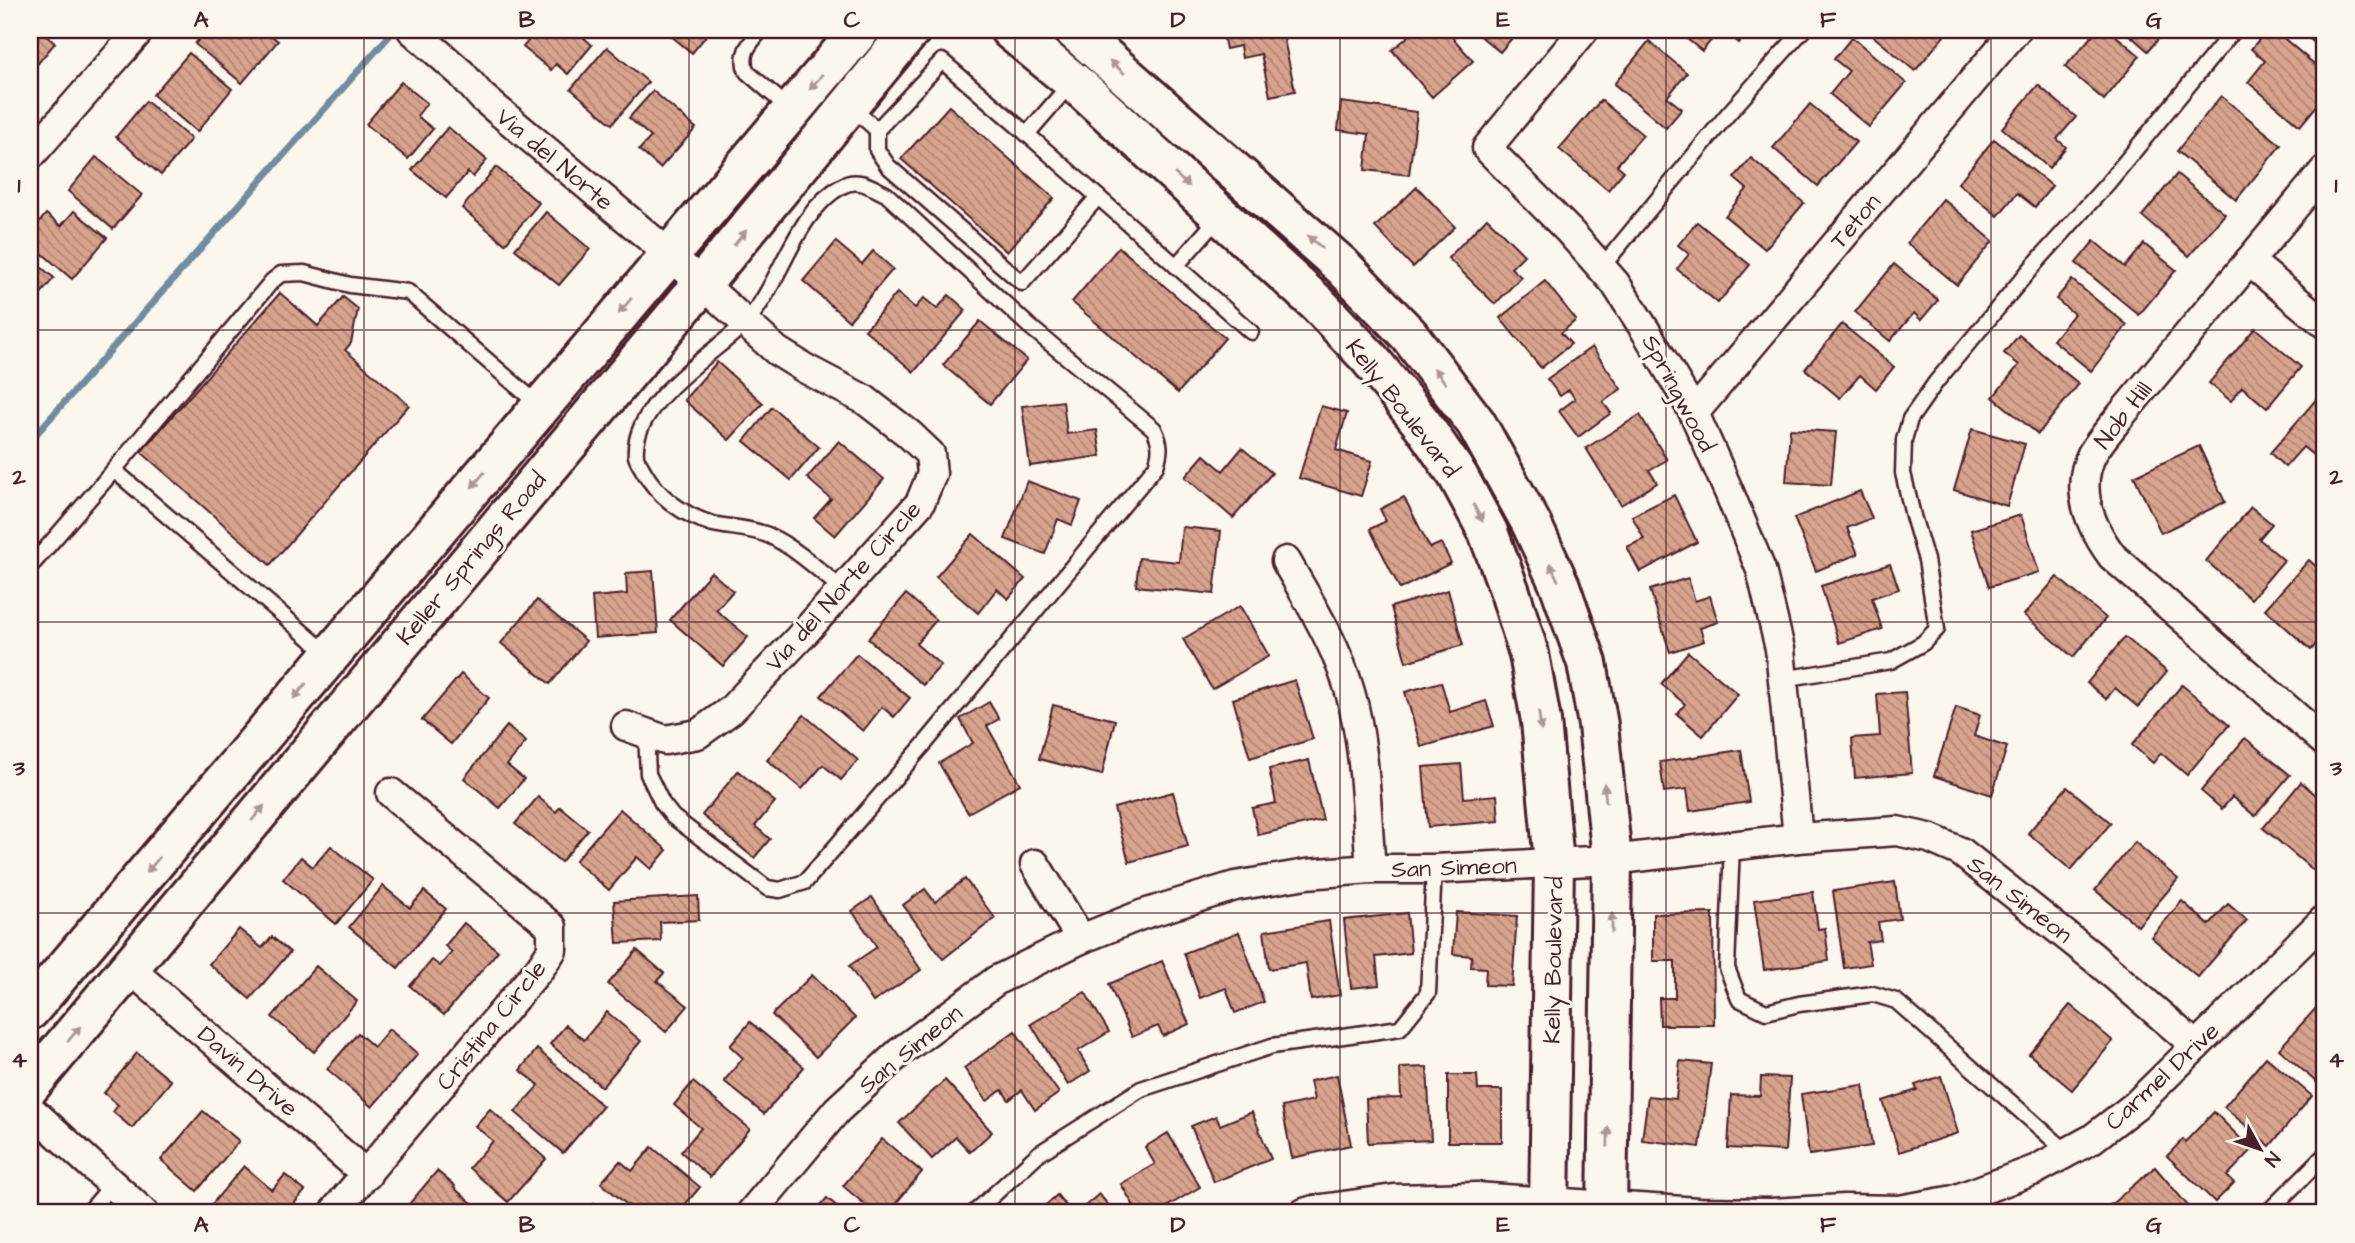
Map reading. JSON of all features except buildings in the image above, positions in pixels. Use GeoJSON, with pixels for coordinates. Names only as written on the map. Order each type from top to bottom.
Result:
{"type":"FeatureCollection","features":[{"type":"Feature","properties":{"kind":"main road","name":"Keller Springs Road"},"geometry":{"type":"LineString","coordinates":[[30,1010],[860,30]]}},
{"type":"Feature","properties":{"kind":"main road","name":"Keller Springs Road"},"geometry":{"type":"LineString","coordinates":[[30,1086],[702,284],[911,30]]}},
{"type":"Feature","properties":{"kind":"main road","name":"Kelly Boulevard"},"geometry":{"type":"LineString","coordinates":[[1010,30],[1073,81],[1318,304],[1370,359],[1423,425],[1458,476],[1488,532],[1529,654],[1541,720],[1554,863],[1550,1207]]}},
{"type":"Feature","properties":{"kind":"main road","name":"Kelly Boulevard"},"geometry":{"type":"LineString","coordinates":[[1074,30],[1342,266],[1409,335],[1476,423],[1531,523],[1560,586],[1587,663],[1598,725],[1612,860],[1607,1209]]}},
{"type":"Feature","properties":{"kind":"main road"},"geometry":{"type":"LineString","coordinates":[[1220,215],[1248,183]]}},
{"type":"Feature","properties":{"kind":"main road"},"geometry":{"type":"LineString","coordinates":[[330,655],[364,685]]}},
{"type":"Feature","properties":{"kind":"street"},"geometry":{"type":"LineString","coordinates":[[30,156],[141,30]]}},
{"type":"Feature","properties":{"kind":"street","name":"Via del Norte"},"geometry":{"type":"LineString","coordinates":[[412,30],[461,73],[482,97],[702,284]]}},
{"type":"Feature","properties":{"kind":"street","name":"Springwood"},"geometry":{"type":"LineString","coordinates":[[1584,30],[1487,148],[1569,231],[1615,283],[1694,413],[1761,570],[1780,649],[1798,838]]}},
{"type":"Feature","properties":{"kind":"street","name":"Teton"},"geometry":{"type":"LineString","coordinates":[[1694,413],[2017,30]]}},
{"type":"Feature","properties":{"kind":"street","name":"Nob Hill"},"geometry":{"type":"LineString","coordinates":[[2325,170],[2122,414],[2092,454],[2084,477],[2084,502],[2098,537],[2112,556],[2325,742]]}},
{"type":"Feature","properties":{"kind":"street"},"geometry":{"type":"LineString","coordinates":[[2249,261],[2325,324]]}},
{"type":"Feature","properties":{"kind":"street","name":"Via del Norte Circle"},"geometry":{"type":"LineString","coordinates":[[636,730],[665,740],[698,734],[731,710],[920,503],[932,474],[930,454],[909,434],[865,400],[777,351],[702,284]]}},
{"type":"Feature","properties":{"kind":"street"},"geometry":{"type":"LineString","coordinates":[[1286,561],[1330,639],[1350,692],[1360,744],[1371,869]]}},
{"type":"Feature","properties":{"kind":"street","name":"Cristina Circle"},"geometry":{"type":"LineString","coordinates":[[334,1213],[540,968],[552,950],[552,927],[391,793]]}},
{"type":"Feature","properties":{"kind":"street","name":"San Simeon"},"geometry":{"type":"LineString","coordinates":[[751,1213],[837,1110],[900,1052],[998,980],[1081,939],[1141,915],[1235,886],[1306,874],[1612,860],[1798,838],[1897,831],[1929,838],[1961,852],[2093,957],[2196,1046]]}},
{"type":"Feature","properties":{"kind":"street"},"geometry":{"type":"LineString","coordinates":[[1035,864],[1081,939]]}},
{"type":"Feature","properties":{"kind":"street","name":"Carmel Drive"},"geometry":{"type":"LineString","coordinates":[[1304,1213],[1394,1199],[1476,1197],[1550,1207],[1699,1212],[1899,1210],[1954,1200],[2035,1170],[2092,1139],[2136,1105],[2325,919]]}},
{"type":"Feature","properties":{"kind":"street","name":"Davin Drive"},"geometry":{"type":"LineString","coordinates":[[129,968],[367,1175]]}},
{"type":"Feature","properties":{"kind":"street"},"geometry":{"type":"LineString","coordinates":[[30,1109],[144,1213]]}},
{"type":"Feature","properties":{"kind":"lane"},"geometry":{"type":"LineString","coordinates":[[761,30],[747,47],[744,64],[747,72],[791,110]]}},
{"type":"Feature","properties":{"kind":"lane"},"geometry":{"type":"LineString","coordinates":[[1601,268],[1728,114],[1803,30]]}},
{"type":"Feature","properties":{"kind":"lane"},"geometry":{"type":"LineString","coordinates":[[1783,679],[1891,661],[1923,643],[1937,629],[1926,560],[1903,473],[1904,440],[1910,419],[1936,382],[2107,184],[2234,30]]}},
{"type":"Feature","properties":{"kind":"lane"},"geometry":{"type":"LineString","coordinates":[[1098,197],[1022,283],[888,166],[877,150],[877,130],[942,61],[1027,134],[1251,332]]}},
{"type":"Feature","properties":{"kind":"lane"},"geometry":{"type":"LineString","coordinates":[[1027,134],[1073,81]]}},
{"type":"Feature","properties":{"kind":"lane"},"geometry":{"type":"LineString","coordinates":[[849,105],[877,130]]}},
{"type":"Feature","properties":{"kind":"lane"},"geometry":{"type":"LineString","coordinates":[[636,730],[648,774],[662,803],[673,817],[766,888],[780,890],[805,882],[927,741],[1156,466],[1161,452],[1154,429],[1029,326],[886,194],[859,181],[843,185],[809,218],[762,302],[745,323],[669,388],[649,411],[639,436],[636,458],[651,485],[682,511],[711,523],[768,534],[794,550],[843,590]]}},
{"type":"Feature","properties":{"kind":"lane"},"geometry":{"type":"LineString","coordinates":[[1176,266],[1220,215]]}},
{"type":"Feature","properties":{"kind":"lane"},"geometry":{"type":"LineString","coordinates":[[30,567],[272,281],[281,274],[304,273],[350,285],[408,292],[541,407]]}},
{"type":"Feature","properties":{"kind":"lane"},"geometry":{"type":"LineString","coordinates":[[114,470],[330,655]]}},
{"type":"Feature","properties":{"kind":"lane"},"geometry":{"type":"LineString","coordinates":[[1732,845],[1727,968],[1739,999],[1766,1012],[1799,1004],[1872,994],[1896,1001],[2067,1152]]}},
{"type":"Feature","properties":{"kind":"lane"},"geometry":{"type":"LineString","coordinates":[[974,1213],[1038,1154],[1141,1089],[1272,1046],[1400,1028],[1428,993],[1433,869]]}},
{"type":"Feature","properties":{"kind":"lane"},"geometry":{"type":"LineString","coordinates":[[2267,1213],[2325,1155]]}},
{"type":"Feature","properties":{"kind":"lane"},"geometry":{"type":"LineString","coordinates":[[88,1213],[112,1185]]}},
{"type":"Feature","properties":{"kind":"waterway"},"geometry":{"type":"LineString","coordinates":[[30,441],[390,35]]}}]}
